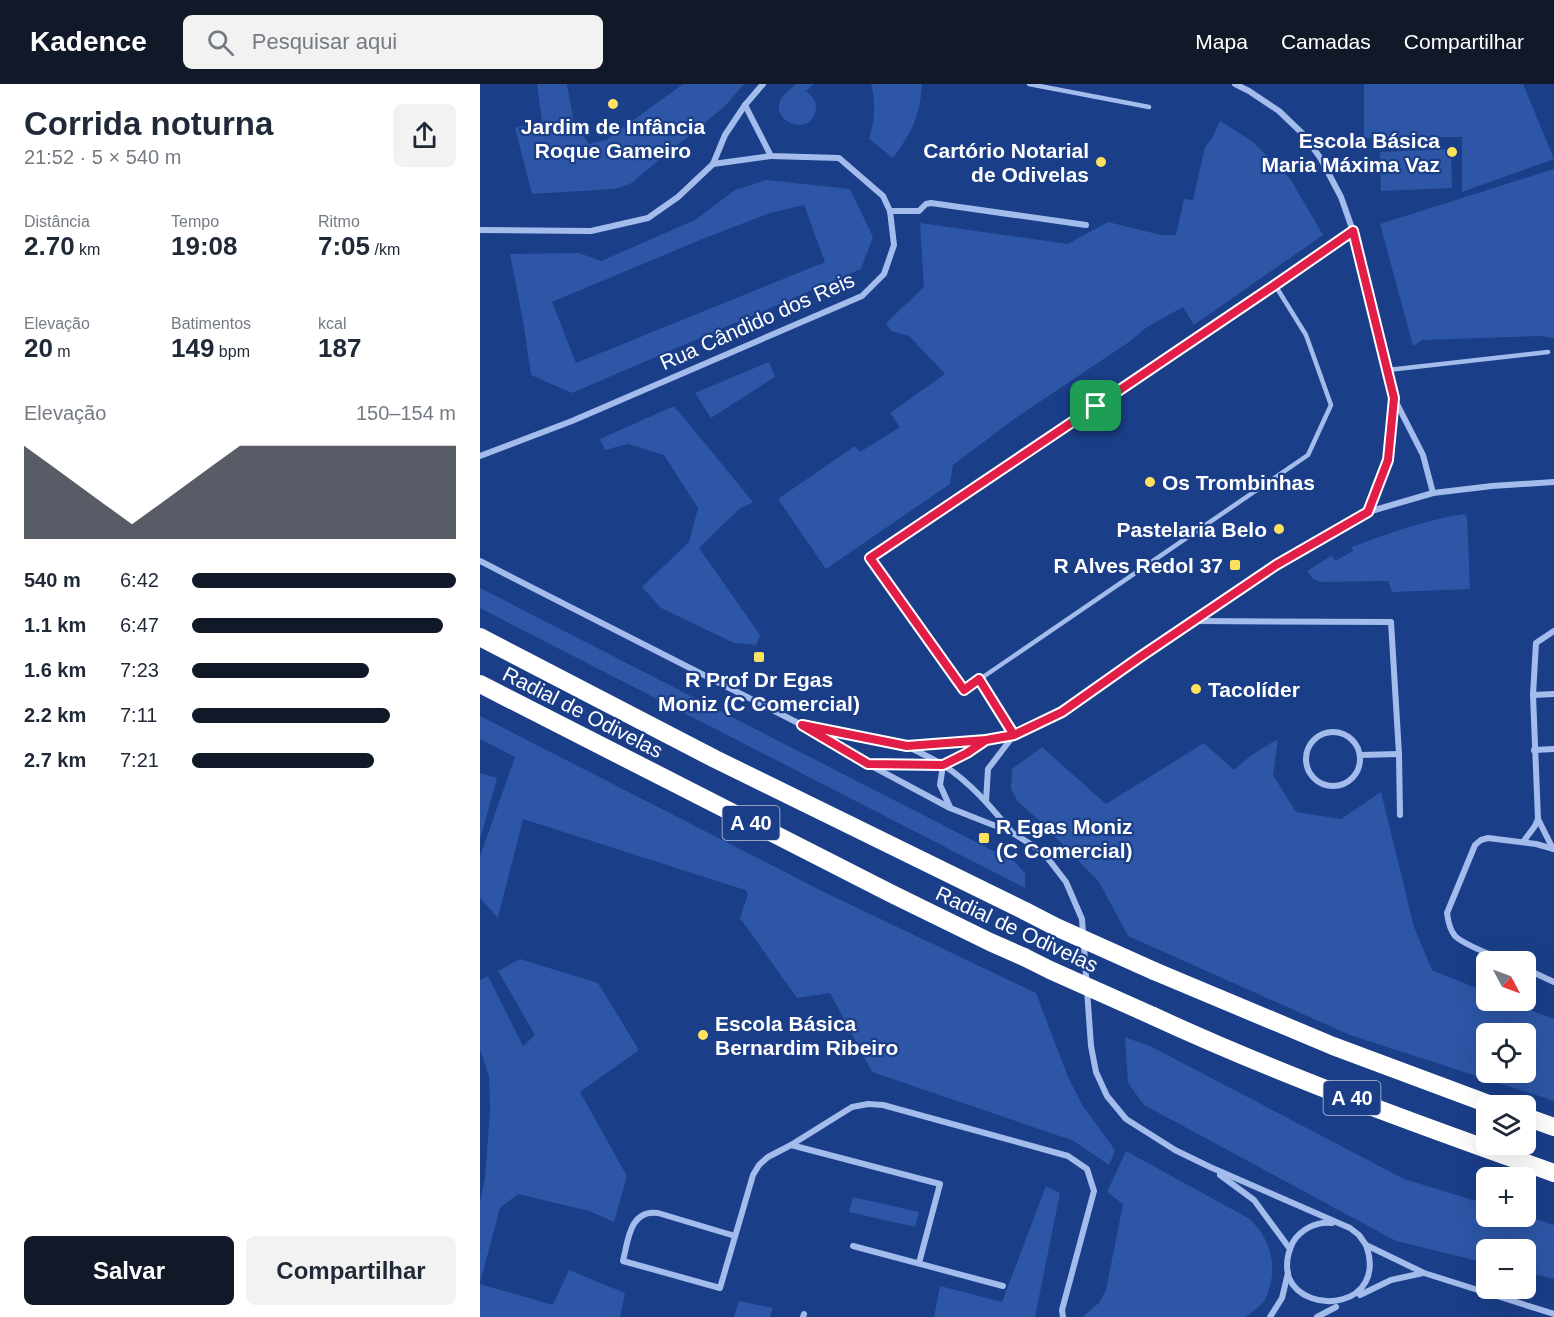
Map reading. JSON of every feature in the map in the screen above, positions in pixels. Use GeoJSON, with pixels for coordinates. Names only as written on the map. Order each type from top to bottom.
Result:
{"type":"FeatureCollection","features":[{"type":"Feature","properties":{"kind":"highway","name":"Radial de Odivelas"},"geometry":{"type":"LineString","coordinates":[[480,637],[716,759],[1056,927],[1333,1046],[1476,1099]]}},
{"type":"Feature","properties":{"kind":"highway","name":"Radial de Odivelas"},"geometry":{"type":"LineString","coordinates":[[480,684],[892,894],[1050,970],[1192,1034],[1321,1086],[1554,1173]]}},
{"type":"Feature","properties":{"kind":"highway"},"geometry":{"type":"LineString","coordinates":[[1536,1121],[1554,1127]]}},
{"type":"Feature","properties":{"kind":"street"},"geometry":{"type":"LineString","coordinates":[[480,230],[591,231],[648,218],[678,197],[713,164],[725,135],[745,105],[763,84]]}},
{"type":"Feature","properties":{"kind":"street"},"geometry":{"type":"LineString","coordinates":[[1235,84],[1279,111],[1304,135],[1321,159],[1341,197],[1353,231],[1394,398],[1423,455],[1433,493]]}},
{"type":"Feature","properties":{"kind":"street"},"geometry":{"type":"LineString","coordinates":[[745,105],[771,156]]}},
{"type":"Feature","properties":{"kind":"street","name":"Rua Cândido dos Reis"},"geometry":{"type":"LineString","coordinates":[[480,456],[572,421],[862,296],[884,274],[894,245],[890,211],[883,196],[839,158],[771,156],[713,164]]}},
{"type":"Feature","properties":{"kind":"street"},"geometry":{"type":"LineString","coordinates":[[890,211],[919,211],[926,204],[931,203],[1086,225]]}},
{"type":"Feature","properties":{"kind":"street"},"geometry":{"type":"LineString","coordinates":[[870,558],[1353,231]]}},
{"type":"Feature","properties":{"kind":"street"},"geometry":{"type":"LineString","coordinates":[[1368,512],[1388,460],[1394,398]]}},
{"type":"Feature","properties":{"kind":"street"},"geometry":{"type":"LineString","coordinates":[[802,725],[907,746],[986,740],[1014,735],[1062,712],[1276,565],[1368,512],[1433,493],[1554,482]]}},
{"type":"Feature","properties":{"kind":"street"},"geometry":{"type":"LineString","coordinates":[[480,561],[802,725],[950,808],[1011,831],[1032,844],[1046,856],[1066,882],[1082,919],[1091,1046],[1095,1072],[1107,1096],[1126,1119],[1174,1150],[1350,1228],[1359,1235],[1366,1245],[1371,1269],[1362,1291],[1353,1299]]}},
{"type":"Feature","properties":{"kind":"street"},"geometry":{"type":"LineString","coordinates":[[1194,621],[1391,622],[1399,754],[1400,815]]}},
{"type":"Feature","properties":{"kind":"street"},"geometry":{"type":"LineString","coordinates":[[1554,631],[1536,643],[1533,696],[1538,819],[1554,849]]}},
{"type":"Feature","properties":{"kind":"street"},"geometry":{"type":"LineString","coordinates":[[1533,696],[1554,694]]}},
{"type":"Feature","properties":{"kind":"street"},"geometry":{"type":"LineString","coordinates":[[1326,732],[1344,733],[1358,746],[1360,755],[1357,772],[1351,779],[1335,786],[1317,781],[1306,767],[1305,758],[1311,741],[1326,732]]}},
{"type":"Feature","properties":{"kind":"street"},"geometry":{"type":"LineString","coordinates":[[986,801],[988,769],[1014,735]]}},
{"type":"Feature","properties":{"kind":"street"},"geometry":{"type":"LineString","coordinates":[[868,764],[943,765],[986,740]]}},
{"type":"Feature","properties":{"kind":"street"},"geometry":{"type":"LineString","coordinates":[[907,746],[943,765],[986,801],[1011,831]]}},
{"type":"Feature","properties":{"kind":"street"},"geometry":{"type":"LineString","coordinates":[[1534,750],[1554,749]]}},
{"type":"Feature","properties":{"kind":"street"},"geometry":{"type":"LineString","coordinates":[[1360,755],[1399,754]]}},
{"type":"Feature","properties":{"kind":"street"},"geometry":{"type":"LineString","coordinates":[[943,765],[940,785],[950,808]]}},
{"type":"Feature","properties":{"kind":"street"},"geometry":{"type":"LineString","coordinates":[[1523,842],[1538,819]]}},
{"type":"Feature","properties":{"kind":"street"},"geometry":{"type":"LineString","coordinates":[[1484,951],[1454,935],[1447,913],[1475,845],[1488,838],[1536,844],[1554,849]]}},
{"type":"Feature","properties":{"kind":"street"},"geometry":{"type":"LineString","coordinates":[[1536,974],[1554,982]]}},
{"type":"Feature","properties":{"kind":"street"},"geometry":{"type":"LineString","coordinates":[[735,1236],[650,1212],[640,1216],[635,1222],[630,1232],[623,1261],[720,1288],[753,1175],[759,1166],[768,1157],[852,1107],[868,1104],[884,1105],[1068,1156],[1087,1169],[1094,1191],[1062,1310],[1063,1317]]}},
{"type":"Feature","properties":{"kind":"street"},"geometry":{"type":"LineString","coordinates":[[791,1145],[940,1184],[919,1263]]}},
{"type":"Feature","properties":{"kind":"street"},"geometry":{"type":"LineString","coordinates":[[1210,1167],[1254,1200],[1290,1249]]}},
{"type":"Feature","properties":{"kind":"street"},"geometry":{"type":"LineString","coordinates":[[1339,1224],[1327,1222],[1304,1230],[1290,1249],[1287,1260],[1291,1284],[1298,1294],[1319,1306],[1342,1304]]}},
{"type":"Feature","properties":{"kind":"street"},"geometry":{"type":"LineString","coordinates":[[1366,1245],[1424,1273],[1554,1314]]}},
{"type":"Feature","properties":{"kind":"street"},"geometry":{"type":"LineString","coordinates":[[853,1246],[1003,1286]]}},
{"type":"Feature","properties":{"kind":"street"},"geometry":{"type":"LineString","coordinates":[[1270,1317],[1282,1298],[1288,1273]]}},
{"type":"Feature","properties":{"kind":"street"},"geometry":{"type":"LineString","coordinates":[[1317,1317],[1391,1280],[1424,1273]]}},
{"type":"Feature","properties":{"kind":"lane"},"geometry":{"type":"LineString","coordinates":[[1029,84],[1149,107]]}},
{"type":"Feature","properties":{"kind":"lane"},"geometry":{"type":"LineString","coordinates":[[870,558],[964,690],[1308,455],[1331,405],[1306,334],[1275,285]]}},
{"type":"Feature","properties":{"kind":"lane"},"geometry":{"type":"LineString","coordinates":[[1388,370],[1548,352]]}},
{"type":"Feature","properties":{"kind":"lane"},"geometry":{"type":"LineString","coordinates":[[979,679],[1014,735]]}},
{"type":"Feature","properties":{"kind":"shaded area"},"geometry":{"type":"Polygon","coordinates":[[[537,84],[567,84],[574,124],[589,144],[606,140],[683,84],[744,84],[724,107],[630,184],[614,189],[532,194],[515,128],[542,122],[537,84]]]}},
{"type":"Feature","properties":{"kind":"shaded area"},"geometry":{"type":"Polygon","coordinates":[[[796,84],[814,84],[806,91],[815,102],[814,117],[808,123],[801,125],[785,120],[780,114],[779,106],[782,97],[796,84]]]}},
{"type":"Feature","properties":{"kind":"shaded area"},"geometry":{"type":"Polygon","coordinates":[[[871,84],[922,84],[914,124],[893,158],[869,139],[874,112],[871,84]]]}},
{"type":"Feature","properties":{"kind":"shaded area"},"geometry":{"type":"Polygon","coordinates":[[[1364,84],[1523,84],[1554,159],[1462,192],[1462,137],[1364,138],[1364,84]]]}},
{"type":"Feature","properties":{"kind":"shaded area"},"geometry":{"type":"Polygon","coordinates":[[[1220,121],[1252,141],[1291,180],[1323,235],[1194,325],[1183,307],[1147,327],[1129,342],[1017,417],[953,465],[950,484],[826,569],[778,499],[855,446],[860,452],[900,427],[890,413],[945,374],[909,336],[891,331],[886,323],[924,287],[920,223],[1068,244],[1108,222],[1161,235],[1176,235],[1184,199],[1193,200],[1205,147],[1220,121]]]}},
{"type":"Feature","properties":{"kind":"shaded area"},"geometry":{"type":"Polygon","coordinates":[[[1451,149],[1452,188],[1381,191],[1380,152],[1451,149]]]}},
{"type":"Feature","properties":{"kind":"shaded area"},"geometry":{"type":"Polygon","coordinates":[[[1554,169],[1554,338],[1541,336],[1422,340],[1413,346],[1380,224],[1554,169]]]}},
{"type":"Feature","properties":{"kind":"shaded area"},"geometry":{"type":"Polygon","coordinates":[[[766,180],[850,189],[873,237],[861,269],[572,393],[531,375],[510,254],[579,253],[601,261],[695,220],[735,190],[766,180]],[[804,205],[770,213],[705,238],[552,302],[576,363],[825,262],[804,205]]]}},
{"type":"Feature","properties":{"kind":"shaded area"},"geometry":{"type":"Polygon","coordinates":[[[769,362],[775,377],[711,418],[695,393],[769,362]]]}},
{"type":"Feature","properties":{"kind":"shaded area"},"geometry":{"type":"Polygon","coordinates":[[[674,406],[753,502],[739,509],[699,548],[760,635],[756,645],[734,643],[661,608],[642,587],[689,542],[698,508],[664,455],[628,444],[605,450],[600,439],[674,406]]]}},
{"type":"Feature","properties":{"kind":"shaded area"},"geometry":{"type":"Polygon","coordinates":[[[1464,514],[1467,517],[1470,589],[1392,592],[1388,581],[1320,582],[1313,579],[1307,571],[1332,555],[1335,561],[1353,551],[1352,547],[1421,523],[1464,514]]]}},
{"type":"Feature","properties":{"kind":"shaded area"},"geometry":{"type":"Polygon","coordinates":[[[480,588],[1015,862],[1025,873],[1025,888],[480,608],[480,588]]]}},
{"type":"Feature","properties":{"kind":"shaded area"},"geometry":{"type":"Polygon","coordinates":[[[480,716],[826,893],[1036,993],[1068,1077],[1083,1106],[1115,1150],[1109,1165],[1074,1141],[872,1072],[830,993],[797,998],[740,918],[748,894],[745,890],[523,819],[498,918],[480,898],[480,856],[515,757],[480,739],[480,716]]]}},
{"type":"Feature","properties":{"kind":"shaded area"},"geometry":{"type":"Polygon","coordinates":[[[1278,739],[1273,775],[1296,812],[1341,819],[1381,792],[1414,927],[1432,970],[1476,988],[1476,1011],[1533,1011],[1554,1019],[1554,1101],[1498,1083],[1536,1083],[1536,1023],[1476,1023],[1476,1076],[1350,1035],[1128,936],[1099,882],[1040,821],[1018,802],[1011,789],[1012,769],[1042,747],[1106,804],[1204,743],[1234,770],[1253,754],[1278,739]]]}},
{"type":"Feature","properties":{"kind":"shaded area"},"geometry":{"type":"Polygon","coordinates":[[[480,773],[497,778],[480,840],[480,773]]]}},
{"type":"Feature","properties":{"kind":"shaded area"},"geometry":{"type":"Polygon","coordinates":[[[520,959],[598,983],[639,1050],[580,1092],[627,1176],[614,1222],[589,1211],[518,1194],[500,1208],[480,1283],[480,1202],[485,1178],[490,1111],[489,1076],[480,1050],[480,980],[488,976],[523,1046],[535,1035],[498,971],[520,959]]]}},
{"type":"Feature","properties":{"kind":"shaded area"},"geometry":{"type":"Polygon","coordinates":[[[1125,1037],[1152,1047],[1404,1179],[1476,1201],[1476,1227],[1536,1227],[1536,1219],[1554,1225],[1554,1279],[1536,1274],[1536,1239],[1476,1239],[1476,1261],[1396,1241],[1144,1105],[1128,1083],[1125,1037]]]}},
{"type":"Feature","properties":{"kind":"shaded area"},"geometry":{"type":"Polygon","coordinates":[[[1126,1151],[1248,1218],[1256,1225],[1267,1242],[1270,1252],[1271,1282],[1264,1301],[1246,1317],[1082,1317],[1099,1303],[1106,1290],[1123,1204],[1107,1192],[1126,1151]]]}},
{"type":"Feature","properties":{"kind":"shaded area"},"geometry":{"type":"Polygon","coordinates":[[[1046,1186],[1060,1193],[1035,1317],[934,1317],[940,1286],[1002,1302],[1046,1186]]]}},
{"type":"Feature","properties":{"kind":"shaded area"},"geometry":{"type":"Polygon","coordinates":[[[853,1197],[919,1212],[915,1227],[849,1212],[853,1197]]]}},
{"type":"Feature","properties":{"kind":"shaded area"},"geometry":{"type":"Polygon","coordinates":[[[569,1270],[625,1293],[620,1317],[480,1317],[480,1284],[553,1305],[569,1270]]]}},
{"type":"Feature","properties":{"kind":"shaded area"},"geometry":{"type":"Polygon","coordinates":[[[739,1301],[773,1308],[770,1317],[734,1317],[739,1301]]]}},
{"type":"Feature","properties":{"kind":"place","name":"Jardim de Infância Roque Gameiro"},"geometry":{"type":"Point","coordinates":[613,104]}},
{"type":"Feature","properties":{"kind":"place","name":"Escola Básica Maria Máxima Vaz"},"geometry":{"type":"Point","coordinates":[1452,152]}},
{"type":"Feature","properties":{"kind":"place","name":"Cartório Notarial de Odivelas"},"geometry":{"type":"Point","coordinates":[1101,162]}},
{"type":"Feature","properties":{"kind":"place","name":"Os Trombinhas"},"geometry":{"type":"Point","coordinates":[1150,482]}},
{"type":"Feature","properties":{"kind":"place","name":"Pastelaria Belo"},"geometry":{"type":"Point","coordinates":[1279,529]}},
{"type":"Feature","properties":{"kind":"place","name":"R Alves Redol 37"},"geometry":{"type":"Point","coordinates":[1235,565]}},
{"type":"Feature","properties":{"kind":"place","name":"R Prof Dr Egas Moniz (C Comercial)"},"geometry":{"type":"Point","coordinates":[759,657]}},
{"type":"Feature","properties":{"kind":"place","name":"Tacolíder"},"geometry":{"type":"Point","coordinates":[1196,689]}},
{"type":"Feature","properties":{"kind":"place","name":"R Egas Moniz (C Comercial)"},"geometry":{"type":"Point","coordinates":[984,838]}},
{"type":"Feature","properties":{"kind":"place","name":"Escola Básica Bernardim Ribeiro"},"geometry":{"type":"Point","coordinates":[703,1035]}},
{"type":"Feature","properties":{"kind":"route"},"geometry":{"type":"LineString","coordinates":[[1096,406],[870,558],[964,690],[979,679],[1014,735],[986,740],[907,746],[802,725],[868,764],[943,765],[986,740],[1014,735],[1062,712],[1276,565],[1368,512],[1388,460],[1394,398],[1353,231],[1096,406]]}}]}
